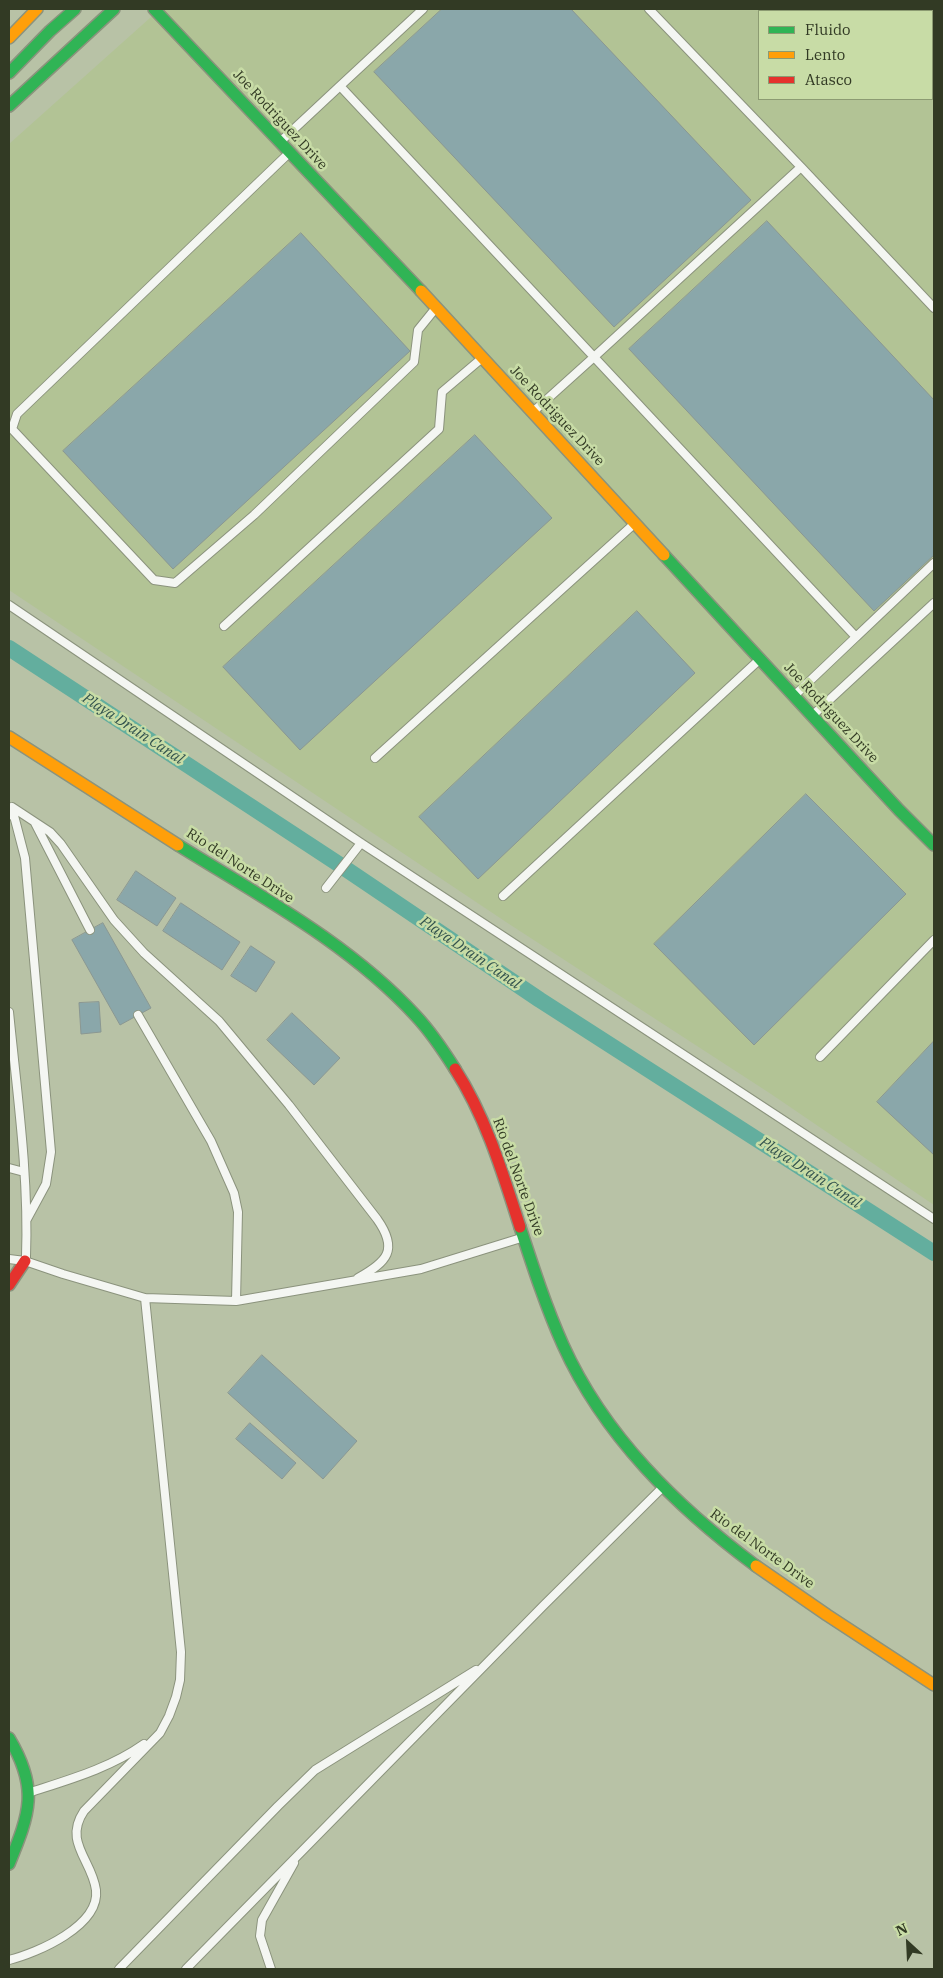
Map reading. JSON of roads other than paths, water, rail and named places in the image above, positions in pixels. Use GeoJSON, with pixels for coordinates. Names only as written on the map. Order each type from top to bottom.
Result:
{"type":"FeatureCollection","features":[{"type":"Feature","properties":{"kind":"main road"},"geometry":{"type":"LineString","coordinates":[[9,38],[37,9]]}},
{"type":"Feature","properties":{"kind":"main road"},"geometry":{"type":"LineString","coordinates":[[10,71],[75,9]]}},
{"type":"Feature","properties":{"kind":"main road"},"geometry":{"type":"LineString","coordinates":[[9,106],[114,9]]}},
{"type":"Feature","properties":{"kind":"main road","name":"Joe Rodriguez Drive"},"geometry":{"type":"LineString","coordinates":[[154,9],[482,357],[899,810],[934,845]]}},
{"type":"Feature","properties":{"kind":"main road","name":"Rio del Norte Drive"},"geometry":{"type":"LineString","coordinates":[[9,737],[306,926],[359,964],[404,1002],[438,1042],[452,1062],[477,1108],[564,1348],[602,1413],[622,1442],[662,1488],[727,1546],[934,1685]]}},
{"type":"Feature","properties":{"kind":"main road"},"geometry":{"type":"LineString","coordinates":[[9,1285],[26,1261]]}},
{"type":"Feature","properties":{"kind":"main road"},"geometry":{"type":"LineString","coordinates":[[9,1738],[18,1751],[27,1771],[30,1792],[27,1815],[9,1864]]}},
{"type":"Feature","properties":{"kind":"lane"},"geometry":{"type":"LineString","coordinates":[[280,142],[423,9]]}},
{"type":"Feature","properties":{"kind":"lane"},"geometry":{"type":"LineString","coordinates":[[649,9],[934,308]]}},
{"type":"Feature","properties":{"kind":"lane"},"geometry":{"type":"LineString","coordinates":[[340,86],[856,637]]}},
{"type":"Feature","properties":{"kind":"lane"},"geometry":{"type":"LineString","coordinates":[[290,153],[18,414],[12,429],[154,580],[175,583],[268,502],[414,362],[418,330],[436,308]]}},
{"type":"Feature","properties":{"kind":"lane"},"geometry":{"type":"LineString","coordinates":[[533,412],[801,167]]}},
{"type":"Feature","properties":{"kind":"lane"},"geometry":{"type":"LineString","coordinates":[[224,626],[439,429],[442,392],[482,357]]}},
{"type":"Feature","properties":{"kind":"lane"},"geometry":{"type":"LineString","coordinates":[[375,758],[635,523]]}},
{"type":"Feature","properties":{"kind":"lane"},"geometry":{"type":"LineString","coordinates":[[794,696],[934,564]]}},
{"type":"Feature","properties":{"kind":"lane"},"geometry":{"type":"LineString","coordinates":[[812,715],[934,603]]}},
{"type":"Feature","properties":{"kind":"lane"},"geometry":{"type":"LineString","coordinates":[[9,605],[361,843],[934,1220]]}},
{"type":"Feature","properties":{"kind":"lane"},"geometry":{"type":"LineString","coordinates":[[503,896],[760,658]]}},
{"type":"Feature","properties":{"kind":"lane"},"geometry":{"type":"LineString","coordinates":[[10,806],[50,832],[61,844],[103,905],[132,940],[219,1021],[289,1105],[385,1230],[389,1240],[387,1255],[372,1270],[358,1278]]}},
{"type":"Feature","properties":{"kind":"lane"},"geometry":{"type":"LineString","coordinates":[[9,815],[10,806]]}},
{"type":"Feature","properties":{"kind":"lane"},"geometry":{"type":"LineString","coordinates":[[10,806],[26,858],[51,1152],[46,1184],[27,1218]]}},
{"type":"Feature","properties":{"kind":"lane"},"geometry":{"type":"LineString","coordinates":[[34,820],[90,930]]}},
{"type":"Feature","properties":{"kind":"lane"},"geometry":{"type":"LineString","coordinates":[[326,888],[361,843]]}},
{"type":"Feature","properties":{"kind":"lane"},"geometry":{"type":"LineString","coordinates":[[820,1057],[934,940]]}},
{"type":"Feature","properties":{"kind":"lane"},"geometry":{"type":"LineString","coordinates":[[9,1012],[24,1172],[27,1218],[26,1261]]}},
{"type":"Feature","properties":{"kind":"lane"},"geometry":{"type":"LineString","coordinates":[[138,1016],[211,1141],[234,1193],[238,1212],[236,1301]]}},
{"type":"Feature","properties":{"kind":"lane"},"geometry":{"type":"LineString","coordinates":[[9,1168],[24,1172]]}},
{"type":"Feature","properties":{"kind":"lane"},"geometry":{"type":"LineString","coordinates":[[9,1259],[26,1261],[145,1298],[236,1301],[358,1278],[421,1269],[524,1238]]}},
{"type":"Feature","properties":{"kind":"lane"},"geometry":{"type":"LineString","coordinates":[[9,1960],[38,1951],[60,1938],[81,1923],[91,1911],[96,1889],[75,1834],[77,1821],[84,1811],[160,1732],[169,1716],[180,1680],[181,1652],[145,1298]]}},
{"type":"Feature","properties":{"kind":"lane"},"geometry":{"type":"LineString","coordinates":[[186,1969],[662,1488]]}},
{"type":"Feature","properties":{"kind":"lane"},"geometry":{"type":"LineString","coordinates":[[120,1969],[315,1770],[486,1664]]}},
{"type":"Feature","properties":{"kind":"lane"},"geometry":{"type":"LineString","coordinates":[[30,1792],[84,1775],[127,1756],[160,1732]]}},
{"type":"Feature","properties":{"kind":"lane"},"geometry":{"type":"LineString","coordinates":[[271,1969],[260,1936],[262,1920],[298,1855]]}},
{"type":"Feature","properties":{"kind":"waterway","name":"Playa Drain Canal"},"geometry":{"type":"LineString","coordinates":[[9,648],[337,863],[540,1000],[934,1253]]}}]}
